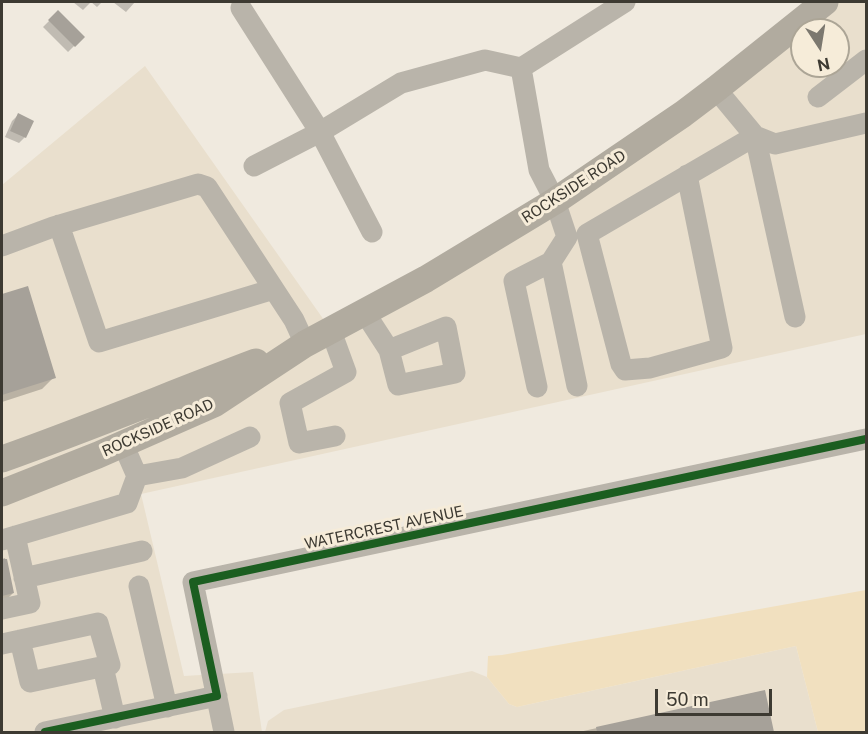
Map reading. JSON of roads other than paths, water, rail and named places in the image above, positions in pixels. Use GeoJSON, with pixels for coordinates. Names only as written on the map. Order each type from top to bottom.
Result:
{"type":"FeatureCollection","features":[{"type":"Feature","properties":{"kind":"main road","name":"ROCKSIDE ROAD"},"geometry":{"type":"LineString","coordinates":[[2,493],[214,404],[305,344],[426,279],[555,201],[682,114],[825,2]]}},
{"type":"Feature","properties":{"kind":"main road","name":"ROCKSIDE ROAD"},"geometry":{"type":"LineString","coordinates":[[2,459],[305,344]]}},
{"type":"Feature","properties":{"kind":"street"},"geometry":{"type":"LineString","coordinates":[[254,166],[320,132],[401,84],[485,60],[521,68],[625,2]]}},
{"type":"Feature","properties":{"kind":"street"},"geometry":{"type":"LineString","coordinates":[[241,8],[320,132],[372,232]]}},
{"type":"Feature","properties":{"kind":"street"},"geometry":{"type":"LineString","coordinates":[[818,98],[867,60]]}},
{"type":"Feature","properties":{"kind":"street"},"geometry":{"type":"LineString","coordinates":[[521,68],[539,170],[555,201],[577,235],[625,370],[650,368],[722,348],[687,176]]}},
{"type":"Feature","properties":{"kind":"street"},"geometry":{"type":"LineString","coordinates":[[716,89],[755,136],[795,316]]}},
{"type":"Feature","properties":{"kind":"street"},"geometry":{"type":"LineString","coordinates":[[755,136],[775,144],[867,123]]}},
{"type":"Feature","properties":{"kind":"street"},"geometry":{"type":"LineString","coordinates":[[537,387],[514,281],[551,262],[577,235],[687,176],[755,136]]}},
{"type":"Feature","properties":{"kind":"street"},"geometry":{"type":"LineString","coordinates":[[2,246],[59,225],[198,184],[207,187],[294,320],[305,344]]}},
{"type":"Feature","properties":{"kind":"street"},"geometry":{"type":"LineString","coordinates":[[59,225],[99,342],[274,289]]}},
{"type":"Feature","properties":{"kind":"street"},"geometry":{"type":"LineString","coordinates":[[551,262],[577,386]]}},
{"type":"Feature","properties":{"kind":"street"},"geometry":{"type":"LineString","coordinates":[[365,313],[389,350]]}},
{"type":"Feature","properties":{"kind":"street"},"geometry":{"type":"LineString","coordinates":[[331,330],[346,372],[290,404],[299,443],[336,436]]}},
{"type":"Feature","properties":{"kind":"street"},"geometry":{"type":"LineString","coordinates":[[137,476],[182,468],[250,436]]}},
{"type":"Feature","properties":{"kind":"street","name":"WATERCREST AVENUE"},"geometry":{"type":"LineString","coordinates":[[217,696],[193,582],[867,439]]}},
{"type":"Feature","properties":{"kind":"street"},"geometry":{"type":"LineString","coordinates":[[2,609],[30,603],[24,578],[8,538],[127,502],[137,476],[123,444]]}},
{"type":"Feature","properties":{"kind":"street"},"geometry":{"type":"LineString","coordinates":[[24,578],[142,551]]}},
{"type":"Feature","properties":{"kind":"street"},"geometry":{"type":"LineString","coordinates":[[140,586],[167,707]]}},
{"type":"Feature","properties":{"kind":"street"},"geometry":{"type":"LineString","coordinates":[[99,623],[110,666],[30,682],[11,642],[99,623]]}},
{"type":"Feature","properties":{"kind":"street"},"geometry":{"type":"LineString","coordinates":[[103,667],[115,718]]}},
{"type":"Feature","properties":{"kind":"street"},"geometry":{"type":"LineString","coordinates":[[45,732],[217,696],[224,732]]}}]}
